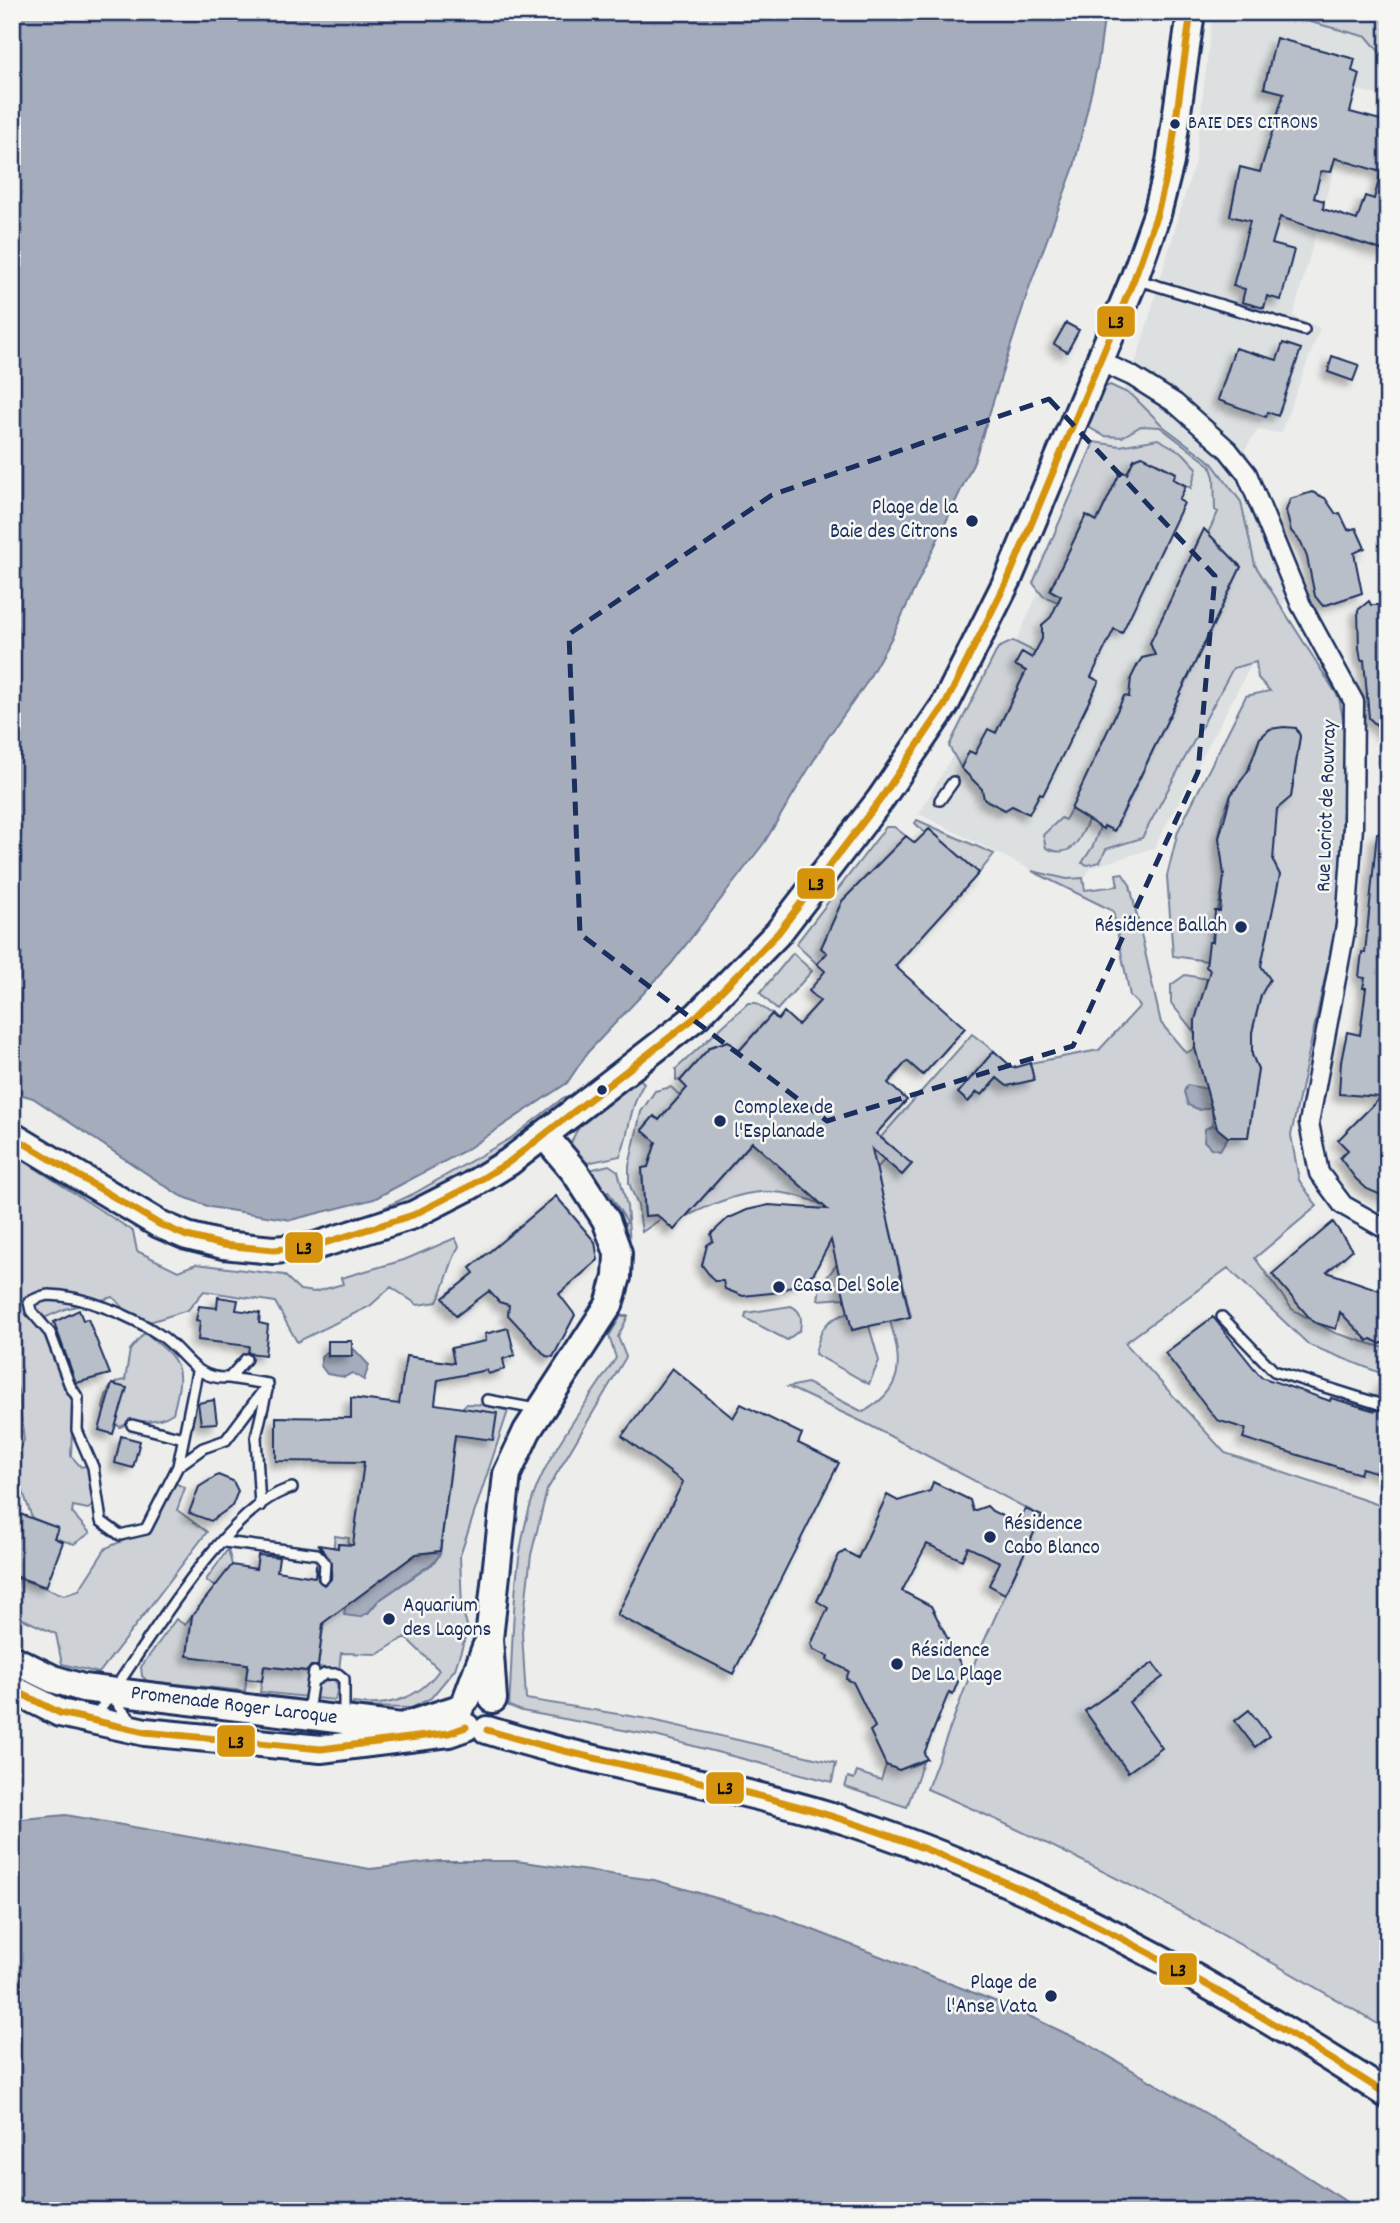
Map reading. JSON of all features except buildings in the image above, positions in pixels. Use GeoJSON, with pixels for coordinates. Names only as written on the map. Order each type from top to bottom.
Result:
{"type":"FeatureCollection","features":[{"type":"Feature","properties":{"kind":"main road"},"geometry":{"type":"LineString","coordinates":[[12,1136],[178,1232],[223,1245],[273,1250],[312,1247],[413,1215],[509,1162],[697,1016],[778,933],[880,800],[951,693],[1018,557],[1134,279],[1170,162],[1191,12]]}},
{"type":"Feature","properties":{"kind":"main road"},"geometry":{"type":"LineString","coordinates":[[544,1135],[575,1172],[606,1220],[618,1253],[615,1285],[609,1305],[521,1442],[507,1474],[479,1712],[584,1754],[830,1816],[942,1856],[1111,1933],[1206,1983],[1388,2095]]}},
{"type":"Feature","properties":{"kind":"main road","name":"Promenade Roger Laroque"},"geometry":{"type":"LineString","coordinates":[[12,1659],[53,1679],[114,1692],[344,1722],[401,1727],[479,1712]]}},
{"type":"Feature","properties":{"kind":"main road","name":"Promenade Roger Laroque"},"geometry":{"type":"LineString","coordinates":[[12,1689],[60,1713],[145,1732],[321,1749],[352,1747],[479,1712]]}},
{"type":"Feature","properties":{"kind":"street","name":"Rue Loriot de Rouvray"},"geometry":{"type":"LineString","coordinates":[[1099,361],[1132,376],[1175,403],[1228,450],[1247,474],[1301,605],[1354,702],[1353,827],[1346,925],[1309,1124],[1319,1172],[1343,1205],[1382,1227],[1388,1227]]}},
{"type":"Feature","properties":{"kind":"lane"},"geometry":{"type":"LineString","coordinates":[[1134,279],[1304,330]]}},
{"type":"Feature","properties":{"kind":"lane"},"geometry":{"type":"LineString","coordinates":[[940,800],[953,782]]}},
{"type":"Feature","properties":{"kind":"lane"},"geometry":{"type":"LineString","coordinates":[[197,1371],[178,1466],[146,1529],[120,1535],[101,1521],[93,1467],[77,1430],[78,1398],[69,1386],[50,1333],[31,1311],[29,1302],[47,1294],[92,1301],[161,1335],[197,1371],[215,1379],[229,1378],[268,1384]]}},
{"type":"Feature","properties":{"kind":"lane"},"geometry":{"type":"LineString","coordinates":[[1222,1317],[1273,1371],[1379,1404]]}},
{"type":"Feature","properties":{"kind":"lane"},"geometry":{"type":"LineString","coordinates":[[229,1378],[246,1359]]}},
{"type":"Feature","properties":{"kind":"lane"},"geometry":{"type":"LineString","coordinates":[[178,1466],[203,1448],[226,1440],[268,1384]]}},
{"type":"Feature","properties":{"kind":"lane"},"geometry":{"type":"LineString","coordinates":[[260,1506],[256,1437],[268,1384]]}},
{"type":"Feature","properties":{"kind":"lane"},"geometry":{"type":"LineString","coordinates":[[487,1400],[541,1411]]}},
{"type":"Feature","properties":{"kind":"lane"},"geometry":{"type":"LineString","coordinates":[[132,1425],[183,1438]]}},
{"type":"Feature","properties":{"kind":"lane"},"geometry":{"type":"LineString","coordinates":[[92,1721],[175,1599],[240,1522],[279,1491],[292,1488]]}},
{"type":"Feature","properties":{"kind":"lane"},"geometry":{"type":"LineString","coordinates":[[224,1542],[319,1556],[325,1563],[324,1578]]}},
{"type":"Feature","properties":{"kind":"lane"},"geometry":{"type":"LineString","coordinates":[[308,1717],[314,1677],[338,1674],[344,1679],[344,1722]]}},
{"type":"Feature","properties":{"kind":"lane"},"geometry":{"type":"LineString","coordinates":[[114,1692],[119,1707],[145,1732]]}},
{"type":"Feature","properties":{"kind":"highlighted area"},"geometry":{"type":"Polygon","coordinates":[[[1049,399],[1215,576],[1198,772],[1073,1046],[827,1121],[580,934],[569,634],[772,495],[1049,399]]]}},
{"type":"Feature","properties":{"kind":"shaded area"},"geometry":{"type":"Polygon","coordinates":[[[1203,12],[1388,12],[1388,97],[1356,90],[1293,316],[1320,328],[1281,433],[1258,430],[1237,461],[1293,586],[1154,848],[1090,868],[1077,893],[919,814],[1012,651],[1084,489],[1138,355],[1195,161],[1212,17],[1203,12]]]}},
{"type":"Feature","properties":{"kind":"shaded area"},"geometry":{"type":"Polygon","coordinates":[[[1305,12],[1388,12],[1388,62],[1367,37],[1303,20],[1305,12]]]}},
{"type":"Feature","properties":{"kind":"shaded area"},"geometry":{"type":"Polygon","coordinates":[[[1110,385],[1132,395],[1164,427],[1211,462],[1241,502],[1255,565],[1339,698],[1347,739],[1337,922],[1291,1135],[1299,1180],[1317,1206],[1255,1258],[1292,1309],[1335,1333],[1388,1349],[1388,1376],[1309,1345],[1228,1268],[1125,1343],[1225,1453],[1388,1508],[1388,2030],[1275,1964],[1104,1872],[927,1789],[976,1659],[1041,1516],[869,1425],[788,1387],[807,1383],[863,1412],[887,1394],[893,1384],[898,1362],[890,1321],[911,1316],[876,1169],[894,1149],[881,1137],[972,1034],[994,1051],[958,1093],[968,1102],[977,1092],[982,1095],[997,1078],[1007,1086],[1034,1080],[1030,1063],[1099,1050],[1140,1006],[1130,996],[1113,911],[1032,871],[1067,879],[1083,878],[1085,890],[1118,886],[1116,874],[1122,873],[1130,885],[1161,1023],[1186,1053],[1195,1048],[1211,1100],[1213,1125],[1228,1137],[1248,1136],[1258,1069],[1252,1055],[1252,1032],[1261,995],[1261,966],[1277,805],[1291,797],[1300,736],[1296,728],[1270,729],[1260,738],[1248,771],[1231,795],[1222,817],[1219,838],[1225,876],[1207,961],[1173,956],[1167,876],[1178,831],[1246,696],[1270,691],[1258,678],[1256,662],[1233,668],[1142,838],[1106,849],[1100,862],[1088,865],[1082,863],[1093,846],[1100,827],[1115,830],[1241,567],[1208,533],[1218,512],[1215,510],[1214,477],[1210,465],[1160,427],[1141,426],[1122,437],[1104,436],[1085,425],[1100,389],[1110,385]]]}},
{"type":"Feature","properties":{"kind":"shaded area"},"geometry":{"type":"Polygon","coordinates":[[[1158,439],[1183,453],[1197,468],[1191,488],[1173,479],[1175,472],[1142,456],[1135,459],[1126,474],[1121,472],[1058,602],[1043,596],[1033,583],[1094,442],[1120,446],[1158,439]]]}},
{"type":"Feature","properties":{"kind":"shaded area"},"geometry":{"type":"Polygon","coordinates":[[[1013,641],[1035,652],[973,780],[961,768],[949,746],[998,648],[1013,641]]]}},
{"type":"Feature","properties":{"kind":"shaded area"},"geometry":{"type":"Polygon","coordinates":[[[1071,809],[1089,818],[1082,834],[1069,850],[1055,851],[1046,848],[1043,835],[1061,818],[1065,820],[1071,809]]]}},
{"type":"Feature","properties":{"kind":"shaded area"},"geometry":{"type":"Polygon","coordinates":[[[917,820],[994,854],[979,873],[929,829],[925,833],[915,823],[917,820]]]}},
{"type":"Feature","properties":{"kind":"shaded area"},"geometry":{"type":"Polygon","coordinates":[[[886,827],[894,827],[906,836],[842,901],[827,953],[817,964],[796,944],[886,827]]]}},
{"type":"Feature","properties":{"kind":"shaded area"},"geometry":{"type":"Polygon","coordinates":[[[793,953],[812,971],[777,1010],[760,993],[793,953]]]}},
{"type":"Feature","properties":{"kind":"shaded area"},"geometry":{"type":"Polygon","coordinates":[[[1185,975],[1208,979],[1195,1033],[1171,1003],[1171,985],[1185,975]]]}},
{"type":"Feature","properties":{"kind":"shaded area"},"geometry":{"type":"Polygon","coordinates":[[[748,1003],[756,1003],[772,1014],[739,1051],[728,1041],[710,1047],[680,1081],[676,1080],[676,1069],[748,1003]]]}},
{"type":"Feature","properties":{"kind":"shaded area"},"geometry":{"type":"Polygon","coordinates":[[[640,1079],[644,1083],[635,1102],[620,1156],[578,1165],[569,1151],[579,1127],[607,1101],[640,1079]]]}},
{"type":"Feature","properties":{"kind":"shaded area"},"geometry":{"type":"Polygon","coordinates":[[[671,1087],[690,1105],[656,1142],[649,1164],[654,1166],[642,1168],[645,1216],[661,1215],[661,1219],[642,1232],[638,1206],[629,1183],[629,1166],[641,1112],[655,1091],[671,1087]]]}},
{"type":"Feature","properties":{"kind":"shaded area"},"geometry":{"type":"Polygon","coordinates":[[[583,1096],[516,1145],[422,1201],[330,1228],[373,1213],[413,1194],[511,1138],[563,1098],[583,1096]]]}},
{"type":"Feature","properties":{"kind":"shaded area"},"geometry":{"type":"Polygon","coordinates":[[[756,1138],[759,1148],[824,1206],[787,1193],[754,1193],[737,1196],[685,1217],[756,1138]]]}},
{"type":"Feature","properties":{"kind":"shaded area"},"geometry":{"type":"Polygon","coordinates":[[[12,1160],[24,1161],[133,1231],[137,1251],[178,1271],[196,1264],[284,1275],[300,1290],[314,1292],[343,1284],[341,1278],[404,1260],[455,1238],[459,1246],[437,1302],[418,1305],[391,1287],[370,1306],[297,1342],[275,1302],[204,1291],[188,1310],[140,1325],[113,1297],[65,1309],[46,1317],[51,1347],[73,1402],[71,1456],[81,1467],[89,1465],[98,1502],[88,1509],[73,1506],[72,1513],[90,1533],[74,1544],[54,1538],[58,1528],[32,1518],[13,1462],[24,1440],[18,1390],[12,1375],[12,1160]]]}},
{"type":"Feature","properties":{"kind":"shaded area"},"geometry":{"type":"Polygon","coordinates":[[[609,1165],[618,1171],[627,1206],[630,1244],[627,1247],[619,1229],[627,1222],[608,1191],[599,1195],[585,1171],[609,1165]]]}},
{"type":"Feature","properties":{"kind":"shaded area"},"geometry":{"type":"Polygon","coordinates":[[[837,1264],[845,1298],[818,1300],[820,1286],[837,1264]]]}},
{"type":"Feature","properties":{"kind":"shaded area"},"geometry":{"type":"Polygon","coordinates":[[[791,1306],[799,1313],[801,1326],[800,1330],[787,1340],[745,1318],[746,1313],[791,1306]]]}},
{"type":"Feature","properties":{"kind":"shaded area"},"geometry":{"type":"Polygon","coordinates":[[[849,1313],[853,1330],[869,1326],[879,1361],[869,1384],[815,1354],[824,1327],[849,1313]]]}},
{"type":"Feature","properties":{"kind":"shaded area"},"geometry":{"type":"Polygon","coordinates":[[[621,1316],[628,1316],[618,1337],[626,1357],[547,1490],[531,1555],[522,1632],[526,1699],[648,1719],[836,1763],[832,1782],[655,1736],[522,1711],[509,1706],[517,1574],[533,1497],[559,1443],[616,1358],[609,1336],[621,1316]]]}},
{"type":"Feature","properties":{"kind":"shaded area"},"geometry":{"type":"Polygon","coordinates":[[[144,1333],[173,1358],[177,1366],[179,1385],[173,1413],[160,1419],[120,1427],[110,1420],[103,1408],[105,1398],[111,1386],[125,1380],[130,1350],[144,1333]]]}},
{"type":"Feature","properties":{"kind":"shaded area"},"geometry":{"type":"Polygon","coordinates":[[[466,1404],[490,1405],[508,1411],[460,1556],[462,1608],[468,1629],[455,1669],[431,1698],[412,1708],[352,1707],[353,1703],[378,1704],[412,1695],[439,1670],[405,1637],[378,1654],[341,1653],[339,1670],[318,1667],[335,1536],[349,1538],[348,1545],[338,1544],[336,1561],[348,1589],[345,1615],[368,1613],[378,1601],[434,1563],[440,1554],[458,1412],[466,1404]]]}},
{"type":"Feature","properties":{"kind":"shaded area"},"geometry":{"type":"Polygon","coordinates":[[[173,1482],[185,1488],[177,1510],[207,1532],[99,1673],[62,1664],[56,1634],[12,1614],[12,1576],[64,1595],[79,1590],[106,1548],[150,1529],[173,1482]]]}},
{"type":"Feature","properties":{"kind":"shaded area"},"geometry":{"type":"Polygon","coordinates":[[[228,1549],[232,1565],[215,1587],[206,1580],[228,1549]]]}},
{"type":"Feature","properties":{"kind":"shaded area"},"geometry":{"type":"Polygon","coordinates":[[[192,1616],[187,1656],[248,1664],[245,1691],[147,1681],[142,1676],[141,1667],[176,1619],[185,1625],[192,1616]]]}},
{"type":"Feature","properties":{"kind":"shaded area"},"geometry":{"type":"Polygon","coordinates":[[[264,1666],[311,1672],[307,1697],[260,1692],[264,1666]]]}},
{"type":"Feature","properties":{"kind":"shaded area"},"geometry":{"type":"Polygon","coordinates":[[[333,1678],[338,1686],[335,1700],[314,1698],[316,1686],[333,1678]]]}},
{"type":"Feature","properties":{"kind":"shaded area"},"geometry":{"type":"Polygon","coordinates":[[[923,1762],[907,1807],[845,1787],[848,1777],[854,1779],[857,1772],[881,1780],[886,1765],[899,1770],[923,1762]]]}},
{"type":"Feature","properties":{"kind":"water"},"geometry":{"type":"Polygon","coordinates":[[[12,12],[1105,12],[1098,63],[1074,167],[1030,285],[974,462],[892,637],[865,685],[826,740],[764,843],[671,964],[588,1052],[567,1083],[466,1150],[374,1199],[291,1220],[210,1207],[179,1195],[33,1098],[12,1092],[12,12]]]}},
{"type":"Feature","properties":{"kind":"water"},"geometry":{"type":"Polygon","coordinates":[[[1187,1085],[1208,1089],[1211,1107],[1200,1110],[1188,1105],[1184,1092],[1187,1085]]]}},
{"type":"Feature","properties":{"kind":"water"},"geometry":{"type":"Polygon","coordinates":[[[1213,1125],[1228,1137],[1220,1150],[1211,1148],[1204,1141],[1205,1129],[1213,1125]]]}},
{"type":"Feature","properties":{"kind":"water"},"geometry":{"type":"Polygon","coordinates":[[[352,1347],[369,1365],[364,1380],[352,1373],[345,1377],[327,1374],[321,1366],[321,1356],[328,1351],[328,1356],[351,1356],[352,1347]]]}},
{"type":"Feature","properties":{"kind":"water"},"geometry":{"type":"Polygon","coordinates":[[[416,1554],[440,1554],[434,1562],[378,1601],[368,1613],[359,1617],[344,1615],[345,1606],[416,1554]]]}},
{"type":"Feature","properties":{"kind":"water"},"geometry":{"type":"Polygon","coordinates":[[[66,1815],[370,1869],[439,1861],[516,1861],[654,1880],[775,1915],[1010,2007],[1086,2043],[1234,2130],[1361,2211],[12,2211],[12,1820],[66,1815]]]}},
{"type":"Feature","properties":{"kind":"transit line","name":"L3"},"geometry":{"type":"LineString","coordinates":[[12,1136],[159,1224],[187,1236],[223,1245],[273,1250],[312,1247],[413,1215],[470,1186],[509,1162],[697,1016],[778,933],[880,800],[945,705],[1009,577],[1134,279],[1157,214],[1170,162],[1191,12]]}},
{"type":"Feature","properties":{"kind":"transit line","name":"L3"},"geometry":{"type":"LineString","coordinates":[[12,1689],[60,1713],[145,1732],[321,1749],[449,1733],[466,1727]]}},
{"type":"Feature","properties":{"kind":"transit line","name":"L3"},"geometry":{"type":"LineString","coordinates":[[487,1730],[831,1816],[905,1841],[977,1870],[1049,1902],[1187,1974],[1388,2095]]}},
{"type":"Feature","properties":{"kind":"place","name":"BAIE DES CITRONS"},"geometry":{"type":"Point","coordinates":[1175,124]}},
{"type":"Feature","properties":{"kind":"place","name":"Plage de la Baie des Citrons"},"geometry":{"type":"Point","coordinates":[972,521]}},
{"type":"Feature","properties":{"kind":"place","name":"Résidence Ballah"},"geometry":{"type":"Point","coordinates":[1241,927]}},
{"type":"Feature","properties":{"kind":"place","name":"Complexe de l'Esplanade"},"geometry":{"type":"Point","coordinates":[720,1121]}},
{"type":"Feature","properties":{"kind":"place","name":"Casa Del Sole"},"geometry":{"type":"Point","coordinates":[779,1287]}},
{"type":"Feature","properties":{"kind":"place","name":"Résidence Cabo Blanco"},"geometry":{"type":"Point","coordinates":[990,1537]}},
{"type":"Feature","properties":{"kind":"place","name":"Aquarium des Lagons"},"geometry":{"type":"Point","coordinates":[389,1619]}},
{"type":"Feature","properties":{"kind":"place","name":"Résidence De La Plage"},"geometry":{"type":"Point","coordinates":[897,1664]}},
{"type":"Feature","properties":{"kind":"place","name":"Plage de l'Anse Vata"},"geometry":{"type":"Point","coordinates":[1051,1996]}}]}
